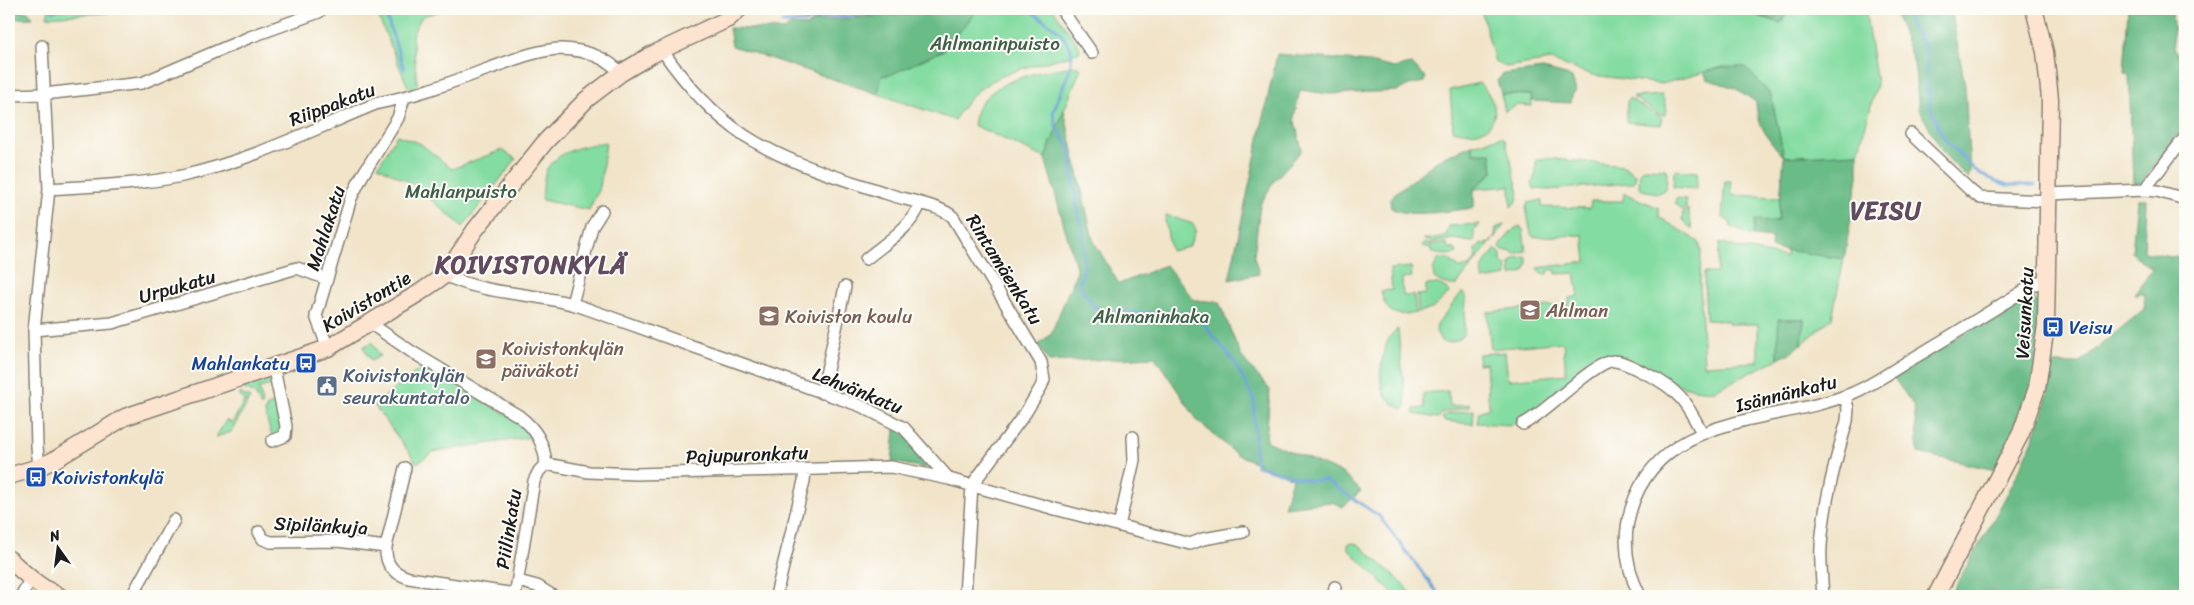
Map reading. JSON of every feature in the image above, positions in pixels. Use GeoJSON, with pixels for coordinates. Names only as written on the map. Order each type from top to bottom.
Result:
{"type":"FeatureCollection","features":[{"type":"Feature","properties":{"kind":"main road","name":"Koivistontie"},"geometry":{"type":"LineString","coordinates":[[695,34],[722,9]]}},
{"type":"Feature","properties":{"kind":"main road","name":"Koivistontie"},"geometry":{"type":"LineString","coordinates":[[9,476],[39,467],[56,459],[125,417],[328,348],[445,275],[475,230],[545,142],[587,99],[620,73],[662,50],[728,19],[739,9]]}},
{"type":"Feature","properties":{"kind":"main road","name":"Veisunkatu"},"geometry":{"type":"LineString","coordinates":[[1936,596],[2008,460],[2032,405],[2040,371],[2045,334],[2050,100],[2044,52],[2034,9]]}},
{"type":"Feature","properties":{"kind":"main road"},"geometry":{"type":"LineString","coordinates":[[9,559],[44,589],[59,596]]}},
{"type":"Feature","properties":{"kind":"street"},"geometry":{"type":"LineString","coordinates":[[1060,9],[1092,53]]}},
{"type":"Feature","properties":{"kind":"street"},"geometry":{"type":"LineString","coordinates":[[9,95],[44,94],[142,83],[318,12]]}},
{"type":"Feature","properties":{"kind":"street"},"geometry":{"type":"LineString","coordinates":[[39,467],[36,446],[34,330],[49,189],[42,46]]}},
{"type":"Feature","properties":{"kind":"street","name":"Riippakatu"},"geometry":{"type":"LineString","coordinates":[[49,189],[133,183],[182,176],[228,163],[378,103],[404,98],[521,57],[561,49],[589,54],[607,61],[620,73]]}},
{"type":"Feature","properties":{"kind":"street","name":"Rintamäenkatu"},"geometry":{"type":"LineString","coordinates":[[662,50],[680,77],[705,102],[744,135],[794,160],[920,204],[945,210],[953,217],[1043,367],[1044,379],[1026,412],[972,486]]}},
{"type":"Feature","properties":{"kind":"street","name":"Mahlakatu"},"geometry":{"type":"LineString","coordinates":[[328,348],[316,316],[351,198],[362,176],[398,118],[404,98]]}},
{"type":"Feature","properties":{"kind":"street"},"geometry":{"type":"LineString","coordinates":[[1911,134],[1968,189],[1980,198],[2048,198],[2144,190],[2156,191],[2185,199]]}},
{"type":"Feature","properties":{"kind":"street"},"geometry":{"type":"LineString","coordinates":[[2144,190],[2185,137]]}},
{"type":"Feature","properties":{"kind":"street"},"geometry":{"type":"LineString","coordinates":[[866,259],[916,216],[920,204]]}},
{"type":"Feature","properties":{"kind":"street"},"geometry":{"type":"LineString","coordinates":[[572,304],[592,227],[602,211]]}},
{"type":"Feature","properties":{"kind":"street","name":"Urpukatu"},"geometry":{"type":"LineString","coordinates":[[34,330],[112,323],[297,268],[327,280]]}},
{"type":"Feature","properties":{"kind":"street","name":"Lehvänkatu"},"geometry":{"type":"LineString","coordinates":[[445,275],[457,281],[505,294],[572,304],[860,406],[900,425],[915,439],[949,479]]}},
{"type":"Feature","properties":{"kind":"street","name":"Isännänkatu"},"geometry":{"type":"LineString","coordinates":[[1640,596],[1629,569],[1625,539],[1630,511],[1638,488],[1650,469],[1665,455],[1702,433],[1845,396],[1886,375],[2046,279]]}},
{"type":"Feature","properties":{"kind":"street"},"geometry":{"type":"LineString","coordinates":[[822,393],[845,287]]}},
{"type":"Feature","properties":{"kind":"street"},"geometry":{"type":"LineString","coordinates":[[373,321],[377,328],[412,352],[527,422],[542,443],[546,464]]}},
{"type":"Feature","properties":{"kind":"street"},"geometry":{"type":"LineString","coordinates":[[1522,424],[1534,419],[1595,368],[1608,361],[1615,361],[1674,389],[1686,402],[1702,433]]}},
{"type":"Feature","properties":{"kind":"street"},"geometry":{"type":"LineString","coordinates":[[272,367],[286,426],[285,436],[272,441]]}},
{"type":"Feature","properties":{"kind":"street"},"geometry":{"type":"LineString","coordinates":[[1823,596],[1821,554],[1823,524],[1825,506],[1847,421],[1848,409],[1845,396]]}},
{"type":"Feature","properties":{"kind":"street"},"geometry":{"type":"LineString","coordinates":[[1119,526],[1134,460],[1133,436]]}},
{"type":"Feature","properties":{"kind":"street","name":"Pajupuronkatu"},"geometry":{"type":"LineString","coordinates":[[546,464],[589,472],[636,474],[891,467],[949,479]]}},
{"type":"Feature","properties":{"kind":"street","name":"Piilinkatu"},"geometry":{"type":"LineString","coordinates":[[515,595],[534,481],[539,471],[546,464]]}},
{"type":"Feature","properties":{"kind":"street"},"geometry":{"type":"LineString","coordinates":[[405,468],[386,547],[386,556],[390,568],[400,575],[515,595]]}},
{"type":"Feature","properties":{"kind":"street"},"geometry":{"type":"LineString","coordinates":[[777,591],[805,470]]}},
{"type":"Feature","properties":{"kind":"street"},"geometry":{"type":"LineString","coordinates":[[949,479],[1190,544],[1217,536],[1243,532]]}},
{"type":"Feature","properties":{"kind":"street"},"geometry":{"type":"LineString","coordinates":[[965,596],[972,486]]}},
{"type":"Feature","properties":{"kind":"street"},"geometry":{"type":"LineString","coordinates":[[132,596],[174,520]]}},
{"type":"Feature","properties":{"kind":"street","name":"Sipilänkuja"},"geometry":{"type":"LineString","coordinates":[[259,532],[262,539],[271,542],[337,541],[386,547]]}},
{"type":"Feature","properties":{"kind":"street"},"geometry":{"type":"LineString","coordinates":[[21,596],[31,579]]}},
{"type":"Feature","properties":{"kind":"street"},"geometry":{"type":"LineString","coordinates":[[518,581],[537,586],[553,596]]}},
{"type":"Feature","properties":{"kind":"green space"},"geometry":{"type":"Polygon","coordinates":[[[9,9],[29,12],[33,18],[9,19],[9,9]]]}},
{"type":"Feature","properties":{"kind":"green space"},"geometry":{"type":"Polygon","coordinates":[[[49,9],[93,9],[87,14],[47,17],[49,9]]]}},
{"type":"Feature","properties":{"kind":"green space"},"geometry":{"type":"Polygon","coordinates":[[[93,9],[164,9],[87,14],[93,9]]]}},
{"type":"Feature","properties":{"kind":"green space"},"geometry":{"type":"Polygon","coordinates":[[[375,9],[449,9],[422,16],[412,35],[418,90],[408,87],[375,9]]]}},
{"type":"Feature","properties":{"kind":"green space"},"geometry":{"type":"Polygon","coordinates":[[[924,9],[975,9],[976,12],[944,50],[892,74],[882,76],[878,94],[732,46],[729,28],[784,30],[790,25],[805,26],[817,21],[905,14],[924,9]]]}},
{"type":"Feature","properties":{"kind":"green space","name":"Ahlmaninpuisto"},"geometry":{"type":"Polygon","coordinates":[[[975,9],[1053,9],[1080,48],[1079,53],[1023,68],[996,79],[973,95],[954,120],[878,94],[881,76],[892,74],[976,12],[975,9]]]}},
{"type":"Feature","properties":{"kind":"green space"},"geometry":{"type":"Polygon","coordinates":[[[1481,9],[1737,9],[1781,23],[1790,9],[1865,9],[1877,84],[1858,153],[1784,157],[1771,95],[1723,67],[1662,84],[1592,75],[1550,60],[1506,67],[1495,62],[1481,9]]]}},
{"type":"Feature","properties":{"kind":"green space"},"geometry":{"type":"Polygon","coordinates":[[[1737,9],[1790,9],[1781,23],[1737,9]]]}},
{"type":"Feature","properties":{"kind":"green space"},"geometry":{"type":"Polygon","coordinates":[[[1894,9],[1951,9],[1965,86],[1970,173],[1968,179],[1943,153],[1919,109],[1914,63],[1894,9]]]}},
{"type":"Feature","properties":{"kind":"green space"},"geometry":{"type":"Polygon","coordinates":[[[2128,9],[2172,9],[2174,47],[2185,67],[2185,125],[2141,183],[2133,183],[2129,75],[2124,73],[2128,9]]]}},
{"type":"Feature","properties":{"kind":"green space"},"geometry":{"type":"Polygon","coordinates":[[[1277,54],[1369,62],[1394,68],[1411,64],[1426,77],[1424,82],[1409,85],[1397,91],[1329,94],[1300,90],[1294,118],[1302,150],[1274,181],[1260,205],[1254,256],[1259,274],[1229,280],[1277,54]]]}},
{"type":"Feature","properties":{"kind":"green space"},"geometry":{"type":"Polygon","coordinates":[[[1072,66],[1081,68],[1045,158],[973,125],[977,110],[997,88],[1026,76],[1072,66]]]}},
{"type":"Feature","properties":{"kind":"green space"},"geometry":{"type":"Polygon","coordinates":[[[1723,67],[1745,67],[1771,95],[1784,157],[1761,125],[1756,102],[1735,88],[1707,79],[1704,72],[1723,67]]]}},
{"type":"Feature","properties":{"kind":"green space"},"geometry":{"type":"Polygon","coordinates":[[[1543,69],[1572,78],[1576,91],[1572,95],[1571,103],[1532,101],[1531,95],[1501,94],[1497,81],[1503,74],[1543,69]]]}},
{"type":"Feature","properties":{"kind":"green space"},"geometry":{"type":"Polygon","coordinates":[[[1479,83],[1493,104],[1495,113],[1492,121],[1487,128],[1478,132],[1467,133],[1453,130],[1450,90],[1479,83]]]}},
{"type":"Feature","properties":{"kind":"green space"},"geometry":{"type":"Polygon","coordinates":[[[1501,94],[1531,95],[1532,106],[1517,105],[1505,111],[1501,94]]]}},
{"type":"Feature","properties":{"kind":"green space"},"geometry":{"type":"Polygon","coordinates":[[[1662,95],[1667,110],[1665,115],[1660,115],[1633,97],[1662,95]]]}},
{"type":"Feature","properties":{"kind":"green space"},"geometry":{"type":"Polygon","coordinates":[[[1629,98],[1662,118],[1661,125],[1626,122],[1629,98]]]}},
{"type":"Feature","properties":{"kind":"green space","name":"Ahlmaninhaka"},"geometry":{"type":"Polygon","coordinates":[[[1064,110],[1093,240],[1119,284],[1166,265],[1194,300],[1219,302],[1241,356],[1270,390],[1266,441],[1342,473],[1361,491],[1343,507],[1332,502],[1284,507],[1292,478],[1236,454],[1198,421],[1155,357],[1049,362],[1038,345],[1051,334],[1077,271],[1045,158],[1064,110]]]}},
{"type":"Feature","properties":{"kind":"green space","name":"Mahlanpuisto"},"geometry":{"type":"Polygon","coordinates":[[[397,135],[421,144],[452,169],[502,150],[516,159],[463,227],[413,184],[378,166],[397,135]]]}},
{"type":"Feature","properties":{"kind":"green space"},"geometry":{"type":"Polygon","coordinates":[[[1501,137],[1505,139],[1519,193],[1517,201],[1511,207],[1510,186],[1474,189],[1493,172],[1491,154],[1473,153],[1472,145],[1501,137]]]}},
{"type":"Feature","properties":{"kind":"green space"},"geometry":{"type":"Polygon","coordinates":[[[606,142],[600,187],[589,210],[542,200],[546,172],[552,162],[574,150],[606,142]]]}},
{"type":"Feature","properties":{"kind":"green space"},"geometry":{"type":"Polygon","coordinates":[[[1472,145],[1474,153],[1491,153],[1493,172],[1474,189],[1474,208],[1443,212],[1409,213],[1391,208],[1390,200],[1395,193],[1439,159],[1472,145]]]}},
{"type":"Feature","properties":{"kind":"green space"},"geometry":{"type":"Polygon","coordinates":[[[1858,153],[1858,177],[1844,259],[1771,248],[1772,238],[1753,236],[1755,220],[1778,221],[1784,157],[1858,153]]]}},
{"type":"Feature","properties":{"kind":"green space"},"geometry":{"type":"Polygon","coordinates":[[[1546,158],[1624,166],[1636,175],[1634,182],[1630,183],[1548,190],[1534,189],[1532,183],[1536,173],[1536,160],[1546,158]]]}},
{"type":"Feature","properties":{"kind":"green space"},"geometry":{"type":"Polygon","coordinates":[[[1645,168],[1665,169],[1667,171],[1666,189],[1658,193],[1641,190],[1639,186],[1640,171],[1645,168]]]}},
{"type":"Feature","properties":{"kind":"green space"},"geometry":{"type":"Polygon","coordinates":[[[1676,170],[1698,172],[1696,189],[1673,187],[1676,170]]]}},
{"type":"Feature","properties":{"kind":"green space"},"geometry":{"type":"Polygon","coordinates":[[[1725,181],[1731,181],[1732,195],[1780,197],[1778,221],[1755,221],[1753,236],[1731,227],[1730,222],[1722,217],[1725,181]]]}},
{"type":"Feature","properties":{"kind":"green space"},"geometry":{"type":"Polygon","coordinates":[[[1624,193],[1659,208],[1659,217],[1699,242],[1701,251],[1700,282],[1704,365],[1758,362],[1758,324],[1729,324],[1728,321],[1706,320],[1704,273],[1717,273],[1720,242],[1739,248],[1786,257],[1787,250],[1844,259],[1832,318],[1802,344],[1804,319],[1779,319],[1778,359],[1715,390],[1694,389],[1684,386],[1622,358],[1607,356],[1590,365],[1522,421],[1510,425],[1477,423],[1479,412],[1489,408],[1486,363],[1478,364],[1479,354],[1505,352],[1508,380],[1566,374],[1563,342],[1491,349],[1487,312],[1569,304],[1569,298],[1579,296],[1575,273],[1556,274],[1556,270],[1549,270],[1548,274],[1541,274],[1537,268],[1586,262],[1583,235],[1533,237],[1526,208],[1528,203],[1542,200],[1542,207],[1590,208],[1591,201],[1623,201],[1624,193]]]}},
{"type":"Feature","properties":{"kind":"green space"},"geometry":{"type":"Polygon","coordinates":[[[1676,198],[1686,199],[1686,208],[1682,210],[1675,203],[1676,198]]]}},
{"type":"Feature","properties":{"kind":"green space"},"geometry":{"type":"Polygon","coordinates":[[[2137,199],[2146,199],[2144,252],[2170,257],[2185,255],[2185,596],[1950,596],[1997,513],[2026,455],[2048,394],[2053,364],[2078,364],[2144,309],[2145,293],[2134,294],[2152,269],[2132,253],[2137,199]]]}},
{"type":"Feature","properties":{"kind":"green space"},"geometry":{"type":"Polygon","coordinates":[[[1688,209],[1692,229],[1682,220],[1683,212],[1688,209]]]}},
{"type":"Feature","properties":{"kind":"green space"},"geometry":{"type":"Polygon","coordinates":[[[1166,215],[1193,224],[1196,230],[1189,247],[1171,251],[1165,220],[1166,215]]]}},
{"type":"Feature","properties":{"kind":"green space"},"geometry":{"type":"Polygon","coordinates":[[[1479,224],[1474,231],[1474,241],[1472,242],[1453,239],[1433,243],[1423,239],[1435,239],[1446,236],[1449,226],[1479,224]]]}},
{"type":"Feature","properties":{"kind":"green space"},"geometry":{"type":"Polygon","coordinates":[[[1505,224],[1495,237],[1496,228],[1505,224]]]}},
{"type":"Feature","properties":{"kind":"green space"},"geometry":{"type":"Polygon","coordinates":[[[1520,226],[1523,230],[1526,251],[1514,254],[1511,251],[1503,251],[1499,246],[1514,229],[1520,226]]]}},
{"type":"Feature","properties":{"kind":"green space"},"geometry":{"type":"Polygon","coordinates":[[[1424,243],[1433,245],[1446,243],[1448,248],[1455,249],[1457,253],[1447,255],[1434,253],[1431,252],[1431,248],[1422,246],[1424,243]]]}},
{"type":"Feature","properties":{"kind":"green space"},"geometry":{"type":"Polygon","coordinates":[[[1490,243],[1456,286],[1442,283],[1434,278],[1433,270],[1438,259],[1449,259],[1459,268],[1469,267],[1476,259],[1475,249],[1480,244],[1490,243]]]}},
{"type":"Feature","properties":{"kind":"green space"},"geometry":{"type":"Polygon","coordinates":[[[1496,249],[1501,254],[1501,262],[1506,265],[1507,276],[1483,280],[1483,268],[1496,249]]]}},
{"type":"Feature","properties":{"kind":"green space"},"geometry":{"type":"Polygon","coordinates":[[[1527,257],[1524,272],[1511,276],[1510,264],[1515,258],[1527,257]]]}},
{"type":"Feature","properties":{"kind":"green space"},"geometry":{"type":"Polygon","coordinates":[[[1411,267],[1412,277],[1402,278],[1403,296],[1414,295],[1416,313],[1397,314],[1392,312],[1386,305],[1381,291],[1392,290],[1390,269],[1411,267]]]}},
{"type":"Feature","properties":{"kind":"green space"},"geometry":{"type":"Polygon","coordinates":[[[1438,284],[1448,289],[1449,293],[1432,309],[1418,312],[1417,295],[1426,294],[1426,285],[1438,284]]]}},
{"type":"Feature","properties":{"kind":"green space"},"geometry":{"type":"Polygon","coordinates":[[[1462,292],[1465,294],[1466,299],[1464,333],[1454,342],[1441,341],[1436,331],[1437,325],[1462,292]]]}},
{"type":"Feature","properties":{"kind":"green space"},"geometry":{"type":"Polygon","coordinates":[[[2022,298],[2035,299],[2039,304],[2038,341],[2032,390],[1995,470],[1918,453],[1914,406],[1893,377],[2022,298]]]}},
{"type":"Feature","properties":{"kind":"green space"},"geometry":{"type":"Polygon","coordinates":[[[1778,319],[1804,319],[1802,344],[1791,353],[1778,359],[1778,319]]]}},
{"type":"Feature","properties":{"kind":"green space"},"geometry":{"type":"Polygon","coordinates":[[[1398,329],[1406,407],[1403,409],[1391,402],[1381,385],[1381,367],[1385,348],[1388,340],[1398,329]]]}},
{"type":"Feature","properties":{"kind":"green space"},"geometry":{"type":"Polygon","coordinates":[[[372,342],[380,356],[371,361],[363,347],[372,342]]]}},
{"type":"Feature","properties":{"kind":"green space"},"geometry":{"type":"Polygon","coordinates":[[[425,365],[522,424],[532,437],[433,452],[417,463],[374,405],[425,365]]]}},
{"type":"Feature","properties":{"kind":"green space"},"geometry":{"type":"Polygon","coordinates":[[[270,378],[272,385],[259,388],[263,405],[261,407],[255,394],[242,388],[270,378]]]}},
{"type":"Feature","properties":{"kind":"green space"},"geometry":{"type":"Polygon","coordinates":[[[1448,391],[1450,406],[1470,404],[1469,407],[1443,412],[1438,418],[1414,414],[1414,409],[1424,408],[1423,393],[1448,391]]]}},
{"type":"Feature","properties":{"kind":"green space"},"geometry":{"type":"Polygon","coordinates":[[[240,393],[250,398],[231,432],[216,437],[226,420],[232,423],[245,400],[239,396],[240,393]]]}},
{"type":"Feature","properties":{"kind":"green space"},"geometry":{"type":"Polygon","coordinates":[[[277,403],[282,432],[272,437],[265,413],[267,406],[277,403]]]}},
{"type":"Feature","properties":{"kind":"green space"},"geometry":{"type":"Polygon","coordinates":[[[1474,410],[1473,424],[1444,421],[1442,418],[1446,414],[1474,410]]]}},
{"type":"Feature","properties":{"kind":"green space"},"geometry":{"type":"Polygon","coordinates":[[[895,429],[905,434],[930,461],[925,468],[892,462],[895,429]]]}},
{"type":"Feature","properties":{"kind":"green space"},"geometry":{"type":"Polygon","coordinates":[[[1348,544],[1358,544],[1396,577],[1414,596],[1396,596],[1348,549],[1348,544]]]}},
{"type":"Feature","properties":{"kind":"waterway"},"geometry":{"type":"LineString","coordinates":[[53,11],[59,9]]}},
{"type":"Feature","properties":{"kind":"waterway"},"geometry":{"type":"LineString","coordinates":[[384,9],[404,69]]}},
{"type":"Feature","properties":{"kind":"waterway"},"geometry":{"type":"LineString","coordinates":[[782,23],[889,13],[910,9]]}},
{"type":"Feature","properties":{"kind":"waterway"},"geometry":{"type":"LineString","coordinates":[[1028,9],[1059,31],[1072,53],[1070,69],[1053,112],[1056,127],[1070,148],[1077,209],[1083,227],[1084,269],[1079,285],[1097,310],[1181,315],[1203,323],[1234,362],[1254,399],[1255,458],[1257,466],[1310,481],[1325,480],[1379,516],[1440,596]]}},
{"type":"Feature","properties":{"kind":"waterway"},"geometry":{"type":"LineString","coordinates":[[1907,9],[1909,23],[1925,46],[1929,103],[1944,139],[1979,174],[2007,185],[2035,185]]}},
{"type":"Feature","properties":{"kind":"place","name":"Ahlman"},"geometry":{"type":"Point","coordinates":[1530,310]}},
{"type":"Feature","properties":{"kind":"place","name":"Koiviston koulu"},"geometry":{"type":"Point","coordinates":[769,316]}},
{"type":"Feature","properties":{"kind":"place","name":"Veisu"},"geometry":{"type":"Point","coordinates":[2053,327]}},
{"type":"Feature","properties":{"kind":"place","name":"Koivistonkylän päiväkoti"},"geometry":{"type":"Point","coordinates":[486,359]}},
{"type":"Feature","properties":{"kind":"place","name":"Mahlankatu"},"geometry":{"type":"Point","coordinates":[306,363]}},
{"type":"Feature","properties":{"kind":"place","name":"Koivistonkylän seurakuntatalo"},"geometry":{"type":"Point","coordinates":[327,386]}},
{"type":"Feature","properties":{"kind":"place","name":"Koivistonkylä"},"geometry":{"type":"Point","coordinates":[36,477]}},
{"type":"Feature","properties":{"kind":"district","name":"VEISU"},"geometry":{"type":"Point","coordinates":[1886,211]}},
{"type":"Feature","properties":{"kind":"district","name":"KOIVISTONKYLÄ"},"geometry":{"type":"Point","coordinates":[531,265]}}]}
